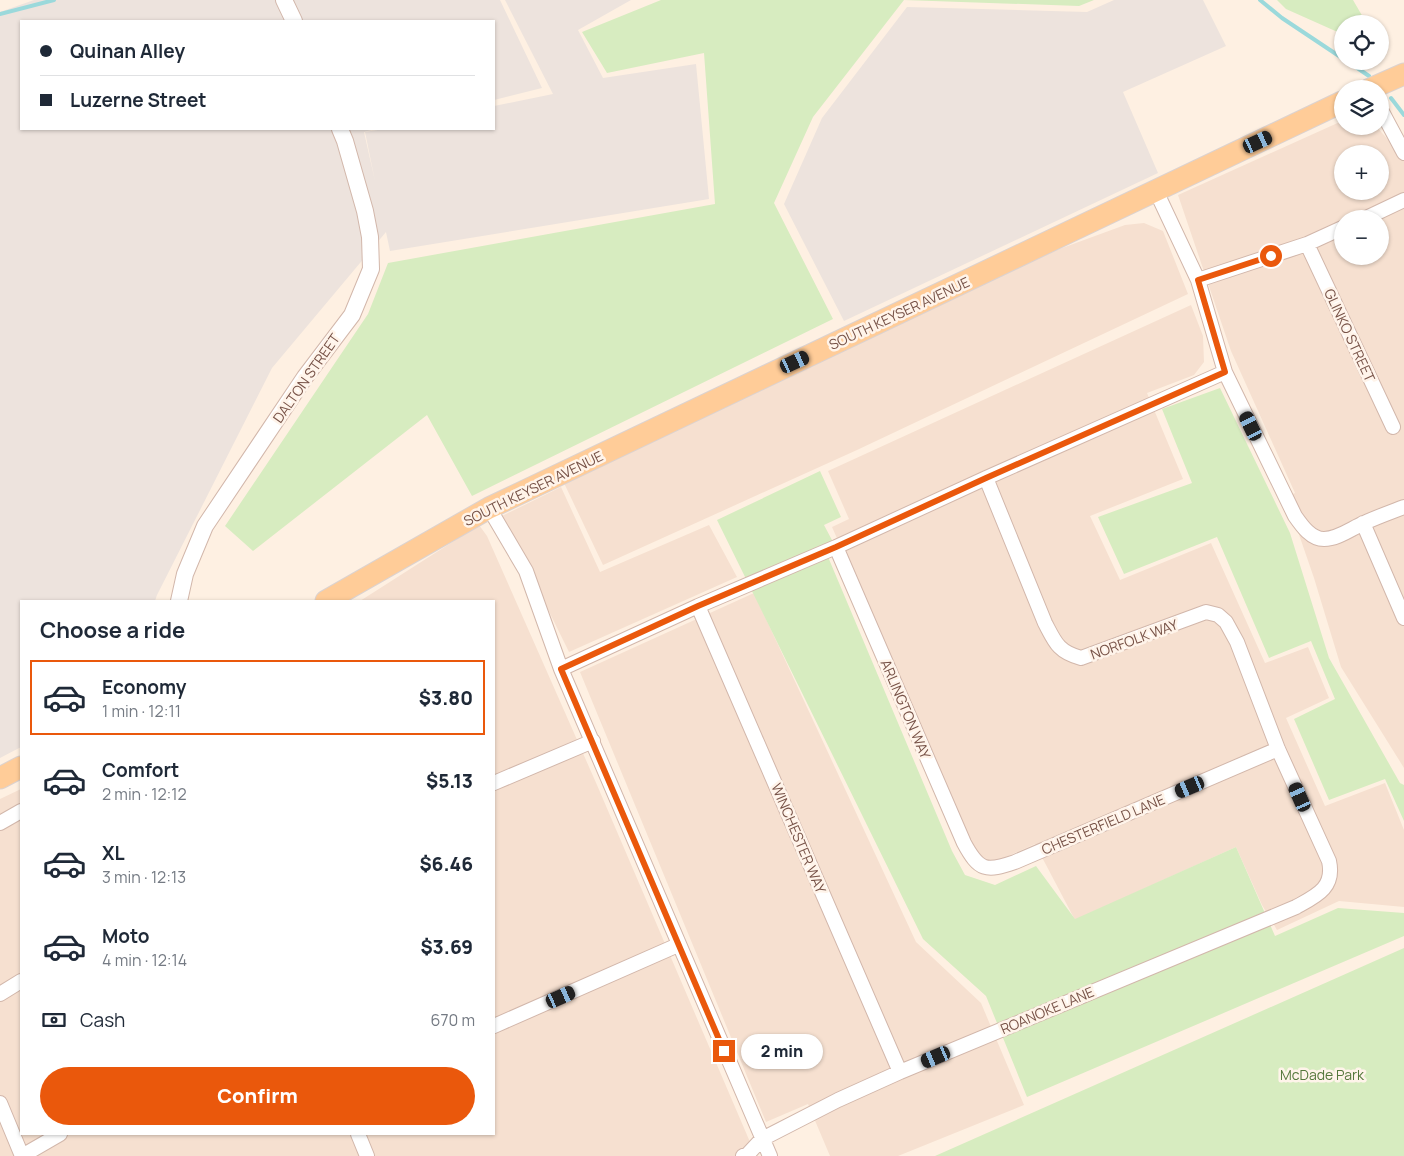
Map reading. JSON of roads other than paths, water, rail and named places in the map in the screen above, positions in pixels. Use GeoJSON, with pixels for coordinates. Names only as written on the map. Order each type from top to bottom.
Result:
{"type":"FeatureCollection","features":[{"type":"Feature","properties":{"kind":"main road"},"geometry":{"type":"LineString","coordinates":[[1389,81],[1404,74]]}},
{"type":"Feature","properties":{"kind":"main road","name":"SOUTH KEYSER AVENUE"},"geometry":{"type":"LineString","coordinates":[[328,600],[488,508],[1334,106]]}},
{"type":"Feature","properties":{"kind":"main road"},"geometry":{"type":"LineString","coordinates":[[0,778],[20,768]]}},
{"type":"Feature","properties":{"kind":"street"},"geometry":{"type":"LineString","coordinates":[[284,0],[294,20]]}},
{"type":"Feature","properties":{"kind":"street"},"geometry":{"type":"LineString","coordinates":[[1389,125],[1404,153]]}},
{"type":"Feature","properties":{"kind":"street","name":"DALTON STREET"},"geometry":{"type":"LineString","coordinates":[[179,600],[185,574],[206,526],[305,377],[352,315],[371,269],[370,237],[365,211],[342,135]]}},
{"type":"Feature","properties":{"kind":"street"},"geometry":{"type":"LineString","coordinates":[[1156,190],[1198,280],[1225,372],[1295,516],[1304,530],[1324,539],[1336,537],[1363,523],[1404,507]]}},
{"type":"Feature","properties":{"kind":"street"},"geometry":{"type":"LineString","coordinates":[[1383,210],[1404,200]]}},
{"type":"Feature","properties":{"kind":"street"},"geometry":{"type":"LineString","coordinates":[[1198,280],[1307,244],[1334,232]]}},
{"type":"Feature","properties":{"kind":"street","name":"GLINKO STREET"},"geometry":{"type":"LineString","coordinates":[[1307,244],[1393,427]]}},
{"type":"Feature","properties":{"kind":"street"},"geometry":{"type":"LineString","coordinates":[[561,669],[698,606],[836,547],[1225,372]]}},
{"type":"Feature","properties":{"kind":"street","name":"NORFOLK WAY"},"geometry":{"type":"LineString","coordinates":[[986,478],[1045,623],[1057,645],[1068,655],[1080,658],[1206,612],[1218,615],[1226,622],[1237,642],[1278,749],[1329,861],[1331,870],[1329,881]]}},
{"type":"Feature","properties":{"kind":"street"},"geometry":{"type":"LineString","coordinates":[[488,508],[526,571],[561,669],[770,1156]]}},
{"type":"Feature","properties":{"kind":"street"},"geometry":{"type":"LineString","coordinates":[[1363,523],[1404,618]]}},
{"type":"Feature","properties":{"kind":"street","name":"ARLINGTON WAY"},"geometry":{"type":"LineString","coordinates":[[836,547],[964,843],[971,857],[982,867]]}},
{"type":"Feature","properties":{"kind":"street","name":"WINCHESTER WAY"},"geometry":{"type":"LineString","coordinates":[[698,606],[900,1072]]}},
{"type":"Feature","properties":{"kind":"street"},"geometry":{"type":"LineString","coordinates":[[495,783],[593,742]]}},
{"type":"Feature","properties":{"kind":"street","name":"CHESTERFIELD LANE"},"geometry":{"type":"LineString","coordinates":[[982,867],[997,869],[1015,862],[1278,749]]}},
{"type":"Feature","properties":{"kind":"street"},"geometry":{"type":"LineString","coordinates":[[0,823],[20,812]]}},
{"type":"Feature","properties":{"kind":"street","name":"ROANOKE LANE"},"geometry":{"type":"LineString","coordinates":[[743,1156],[748,1154],[762,1138],[838,1100],[900,1072],[1296,907],[1319,895],[1329,881]]}},
{"type":"Feature","properties":{"kind":"street"},"geometry":{"type":"LineString","coordinates":[[495,1026],[678,945]]}},
{"type":"Feature","properties":{"kind":"street"},"geometry":{"type":"LineString","coordinates":[[0,994],[20,982]]}},
{"type":"Feature","properties":{"kind":"street"},"geometry":{"type":"LineString","coordinates":[[0,1103],[22,1156],[58,1135]]}},
{"type":"Feature","properties":{"kind":"street"},"geometry":{"type":"LineString","coordinates":[[358,1135],[367,1156]]}},
{"type":"Feature","properties":{"kind":"waterway"},"geometry":{"type":"LineString","coordinates":[[0,14],[54,0]]}},
{"type":"Feature","properties":{"kind":"waterway"},"geometry":{"type":"LineString","coordinates":[[1260,0],[1282,18],[1334,53]]}},
{"type":"Feature","properties":{"kind":"waterway"},"geometry":{"type":"LineString","coordinates":[[1360,70],[1369,76]]}},
{"type":"Feature","properties":{"kind":"waterway"},"geometry":{"type":"LineString","coordinates":[[1391,98],[1404,115]]}},
{"type":"Feature","properties":{"kind":"park label","name":"McDade Park"},"geometry":{"type":"Point","coordinates":[1322,1074]}}]}
